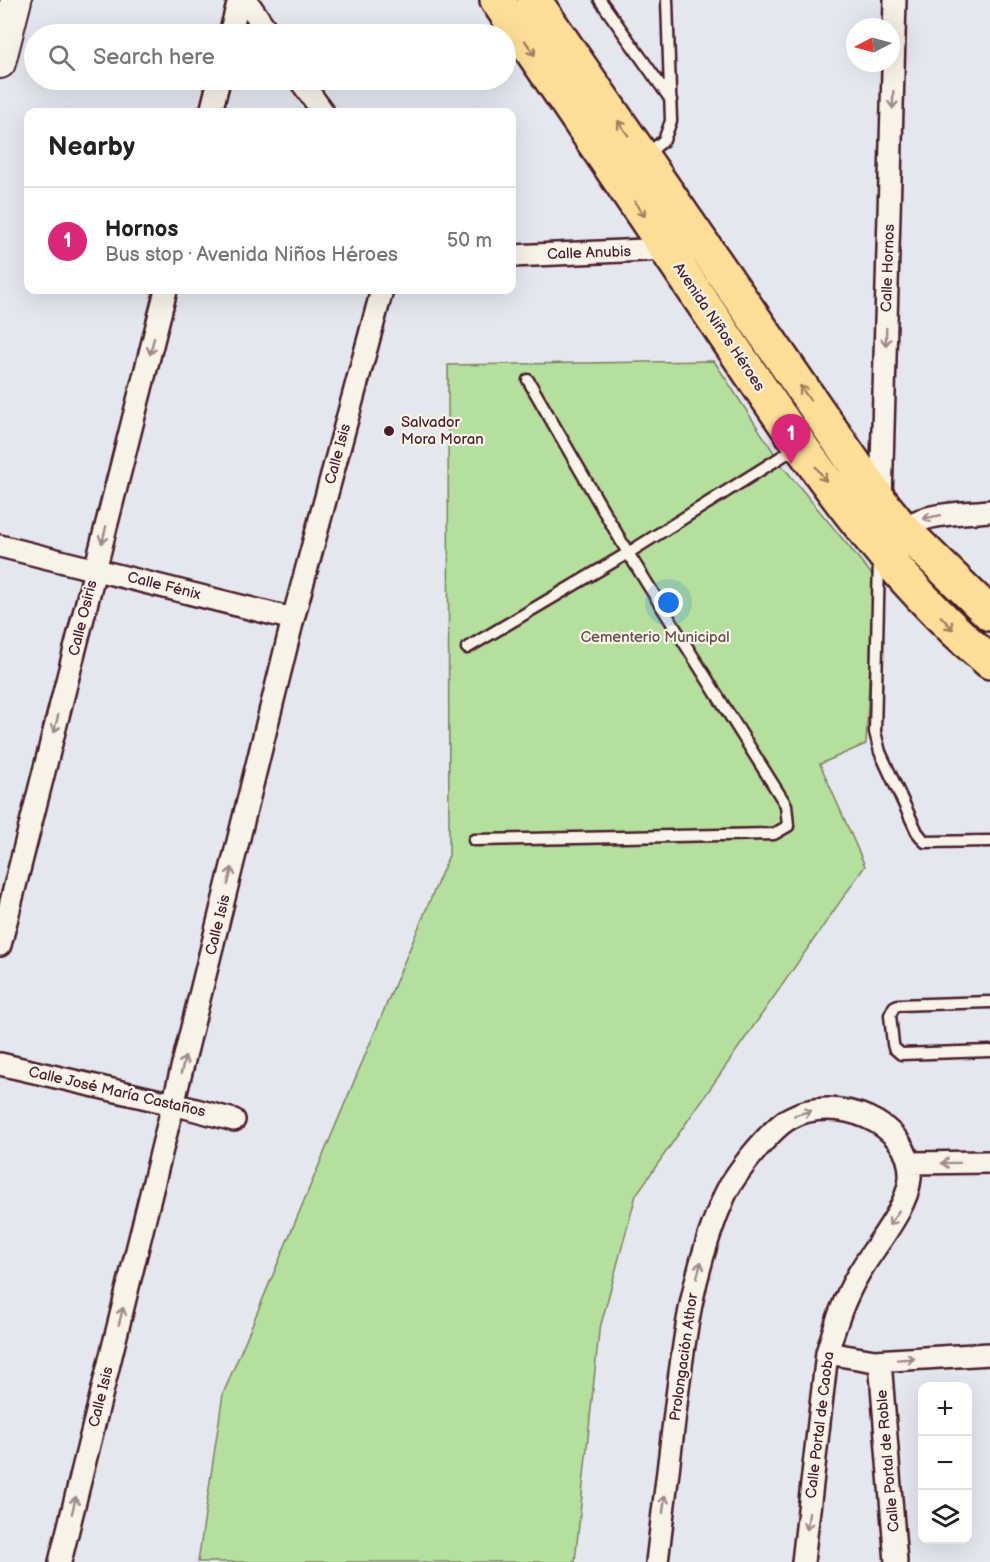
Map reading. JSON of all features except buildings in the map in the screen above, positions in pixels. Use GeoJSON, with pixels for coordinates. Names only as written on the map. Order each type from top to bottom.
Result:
{"type":"FeatureCollection","features":[{"type":"Feature","properties":{"kind":"main road"},"geometry":{"type":"LineString","coordinates":[[0,63],[16,0]]}},
{"type":"Feature","properties":{"kind":"main road","name":"Avenida Niños Héroes"},"geometry":{"type":"LineString","coordinates":[[497,0],[630,166],[881,502],[882,536]]}},
{"type":"Feature","properties":{"kind":"main road","name":"Avenida Niños Héroes"},"geometry":{"type":"LineString","coordinates":[[534,0],[630,166],[667,249],[800,445],[882,536],[961,637],[986,652]]}},
{"type":"Feature","properties":{"kind":"main road","name":"Avenida Niños Héroes"},"geometry":{"type":"LineString","coordinates":[[882,536],[990,614]]}},
{"type":"Feature","properties":{"kind":"street"},"geometry":{"type":"LineString","coordinates":[[233,24],[239,0]]}},
{"type":"Feature","properties":{"kind":"street"},"geometry":{"type":"LineString","coordinates":[[246,0],[262,24]]}},
{"type":"Feature","properties":{"kind":"street","name":"Calle Hornos"},"geometry":{"type":"LineString","coordinates":[[881,502],[896,0]]}},
{"type":"Feature","properties":{"kind":"street"},"geometry":{"type":"LineString","coordinates":[[212,108],[216,90]]}},
{"type":"Feature","properties":{"kind":"street"},"geometry":{"type":"LineString","coordinates":[[307,90],[320,108]]}},
{"type":"Feature","properties":{"kind":"street","name":"Calle Anubis"},"geometry":{"type":"LineString","coordinates":[[516,256],[667,249]]}},
{"type":"Feature","properties":{"kind":"street","name":"Calle Osiris"},"geometry":{"type":"LineString","coordinates":[[0,945],[165,294]]}},
{"type":"Feature","properties":{"kind":"street","name":"Calle Isis"},"geometry":{"type":"LineString","coordinates":[[60,1562],[293,619],[381,294]]}},
{"type":"Feature","properties":{"kind":"street"},"geometry":{"type":"LineString","coordinates":[[882,536],[921,520],[942,515],[990,511]]}},
{"type":"Feature","properties":{"kind":"street","name":"Calle Fénix"},"geometry":{"type":"LineString","coordinates":[[0,546],[293,619]]}},
{"type":"Feature","properties":{"kind":"street","name":"Calle José María Castaños"},"geometry":{"type":"LineString","coordinates":[[0,1064],[234,1120]]}},
{"type":"Feature","properties":{"kind":"street","name":"Prolongación Athor"},"geometry":{"type":"LineString","coordinates":[[657,1562],[686,1325],[704,1250],[725,1194],[736,1177],[781,1124],[791,1117],[817,1110],[842,1109],[871,1119],[887,1129],[902,1147],[909,1163]]}},
{"type":"Feature","properties":{"kind":"street"},"geometry":{"type":"LineString","coordinates":[[909,1163],[990,1162]]}},
{"type":"Feature","properties":{"kind":"street","name":"Calle Portal de Caoba"},"geometry":{"type":"LineString","coordinates":[[803,1562],[827,1353],[835,1327],[857,1275],[904,1202],[910,1177],[909,1163]]}},
{"type":"Feature","properties":{"kind":"street"},"geometry":{"type":"LineString","coordinates":[[827,1353],[880,1361],[990,1354]]}},
{"type":"Feature","properties":{"kind":"street","name":"Calle Portal de Roble"},"geometry":{"type":"LineString","coordinates":[[880,1361],[896,1562]]}},
{"type":"Feature","properties":{"kind":"lane"},"geometry":{"type":"LineString","coordinates":[[600,0],[671,100]]}},
{"type":"Feature","properties":{"kind":"lane"},"geometry":{"type":"LineString","coordinates":[[630,166],[664,140],[671,121],[667,0]]}},
{"type":"Feature","properties":{"kind":"lane"},"geometry":{"type":"LineString","coordinates":[[474,840],[774,834],[788,826],[786,805],[628,553],[528,380]]}},
{"type":"Feature","properties":{"kind":"lane"},"geometry":{"type":"LineString","coordinates":[[467,648],[628,553],[800,445]]}},
{"type":"Feature","properties":{"kind":"lane"},"geometry":{"type":"LineString","coordinates":[[882,536],[874,732],[880,752],[917,832],[925,842],[990,841]]}},
{"type":"Feature","properties":{"kind":"lane"},"geometry":{"type":"LineString","coordinates":[[990,1002],[898,1005],[894,1007],[890,1015],[894,1048],[901,1054],[990,1051]]}},
{"type":"Feature","properties":{"kind":"green space","name":"Cementerio Municipal"},"geometry":{"type":"Polygon","coordinates":[[[714,361],[784,468],[874,577],[866,744],[820,764],[865,866],[636,1195],[599,1332],[575,1562],[198,1562],[223,1394],[449,855],[448,365],[714,361]]]}},
{"type":"Feature","properties":{"kind":"place","name":"Salvador Mora Moran"},"geometry":{"type":"Point","coordinates":[389,431]}},
{"type":"Feature","properties":{"kind":"place","name":"Hornos"},"geometry":{"type":"Point","coordinates":[791,464]}}]}
